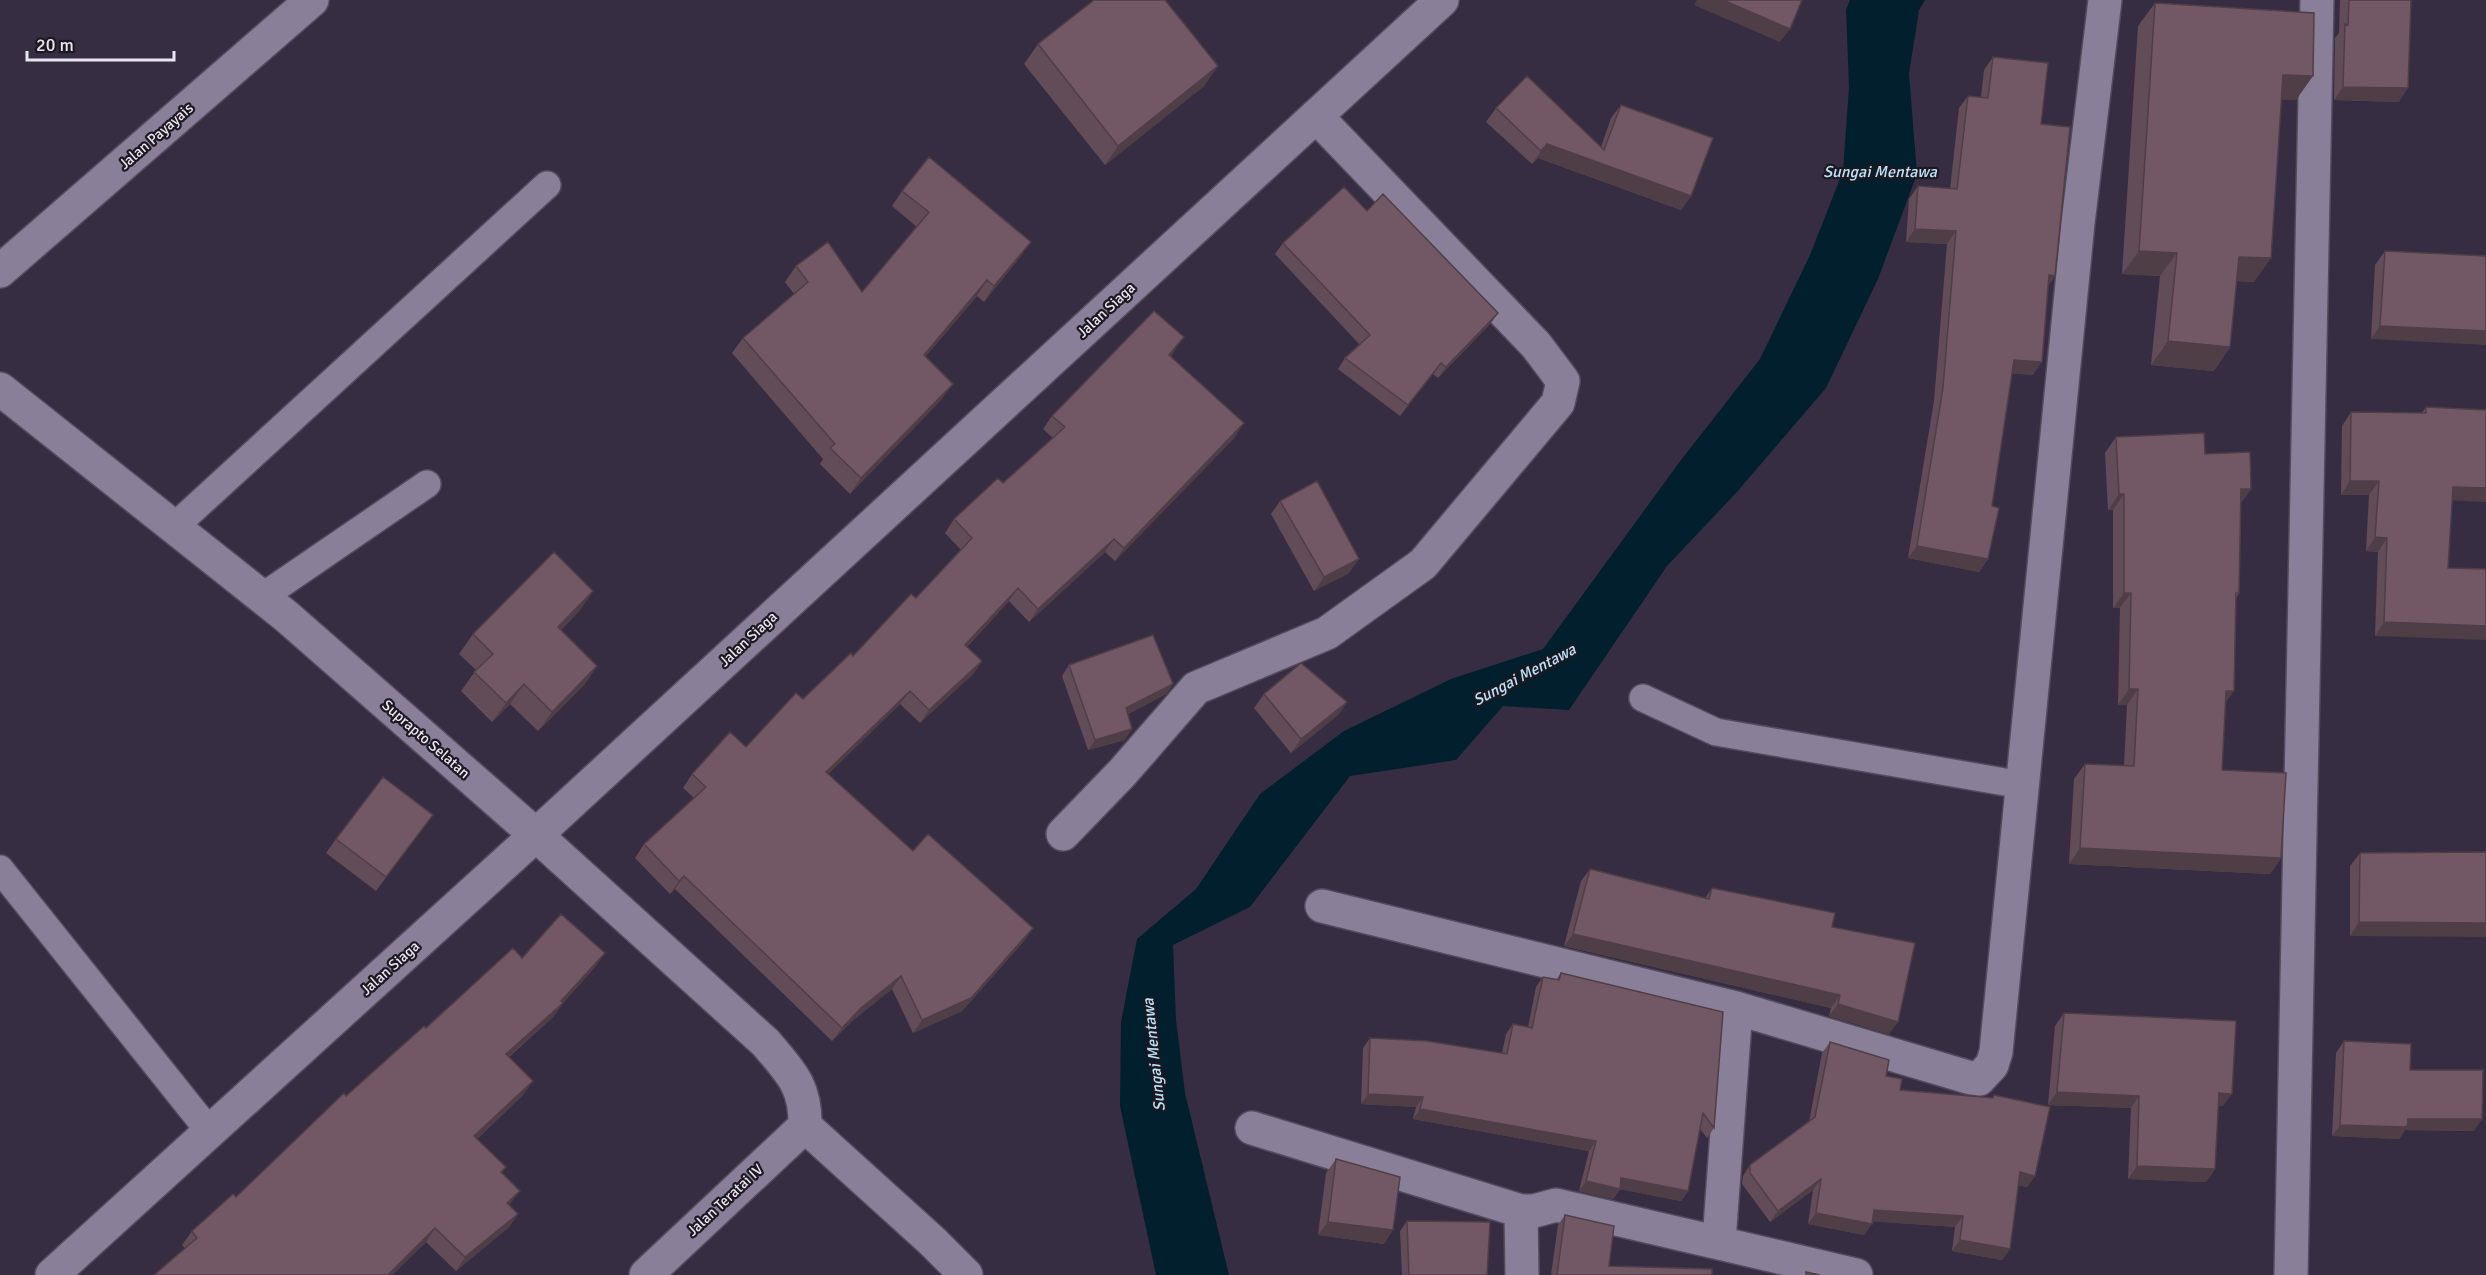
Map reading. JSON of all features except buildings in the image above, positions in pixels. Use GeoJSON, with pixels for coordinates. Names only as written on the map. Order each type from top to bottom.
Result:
{"type":"FeatureCollection","features":[{"type":"Feature","properties":{"kind":"street","name":"Jalan Payayais"},"geometry":{"type":"LineString","coordinates":[[0,272],[312,0]]}},
{"type":"Feature","properties":{"kind":"street","name":"Jalan Siaga"},"geometry":{"type":"LineString","coordinates":[[52,1275],[536,835],[1442,0]]}},
{"type":"Feature","properties":{"kind":"street"},"geometry":{"type":"LineString","coordinates":[[1322,906],[1736,1008],[1971,1078],[1979,1079],[1986,1074],[1996,1052],[2078,223],[2105,0]]}},
{"type":"Feature","properties":{"kind":"street"},"geometry":{"type":"LineString","coordinates":[[2291,1275],[2317,0]]}},
{"type":"Feature","properties":{"kind":"street"},"geometry":{"type":"LineString","coordinates":[[1063,834],[1122,773],[1196,688],[1327,633],[1423,564],[1558,403],[1563,381],[1536,345],[1316,116]]}},
{"type":"Feature","properties":{"kind":"street","name":"Suprapto Selatan"},"geometry":{"type":"LineString","coordinates":[[0,389],[262,597],[536,835],[766,1043],[797,1080],[806,1104],[805,1126]]}},
{"type":"Feature","properties":{"kind":"street"},"geometry":{"type":"LineString","coordinates":[[1719,1241],[1736,1008]]}},
{"type":"Feature","properties":{"kind":"street"},"geometry":{"type":"LineString","coordinates":[[805,1126],[932,1240],[966,1275]]}},
{"type":"Feature","properties":{"kind":"street","name":"Jalan Teratai IV"},"geometry":{"type":"LineString","coordinates":[[646,1275],[805,1126]]}},
{"type":"Feature","properties":{"kind":"street"},"geometry":{"type":"LineString","coordinates":[[1252,1128],[1521,1211],[1534,1212],[1556,1205],[1719,1241],[1756,1262],[1856,1275]]}},
{"type":"Feature","properties":{"kind":"street"},"geometry":{"type":"LineString","coordinates":[[1521,1211],[1522,1275]]}},
{"type":"Feature","properties":{"kind":"lane"},"geometry":{"type":"LineString","coordinates":[[174,527],[547,185]]}},
{"type":"Feature","properties":{"kind":"lane"},"geometry":{"type":"LineString","coordinates":[[262,597],[427,484]]}},
{"type":"Feature","properties":{"kind":"lane"},"geometry":{"type":"LineString","coordinates":[[1643,698],[1716,732],[2022,785]]}},
{"type":"Feature","properties":{"kind":"lane"},"geometry":{"type":"LineString","coordinates":[[0,869],[210,1132]]}},
{"type":"Feature","properties":{"kind":"water","name":"Sungai Mentawa"},"geometry":{"type":"Polygon","coordinates":[[[1850,0],[1925,0],[1919,10],[1909,74],[1917,174],[1878,279],[1826,388],[1736,493],[1667,566],[1569,710],[1503,706],[1456,760],[1350,776],[1250,907],[1173,945],[1176,1020],[1185,1093],[1229,1275],[1156,1275],[1120,1106],[1121,1022],[1137,939],[1196,889],[1260,794],[1344,731],[1451,679],[1543,649],[1681,460],[1760,359],[1810,255],[1843,171],[1849,87],[1846,10],[1850,0]]]}}]}
